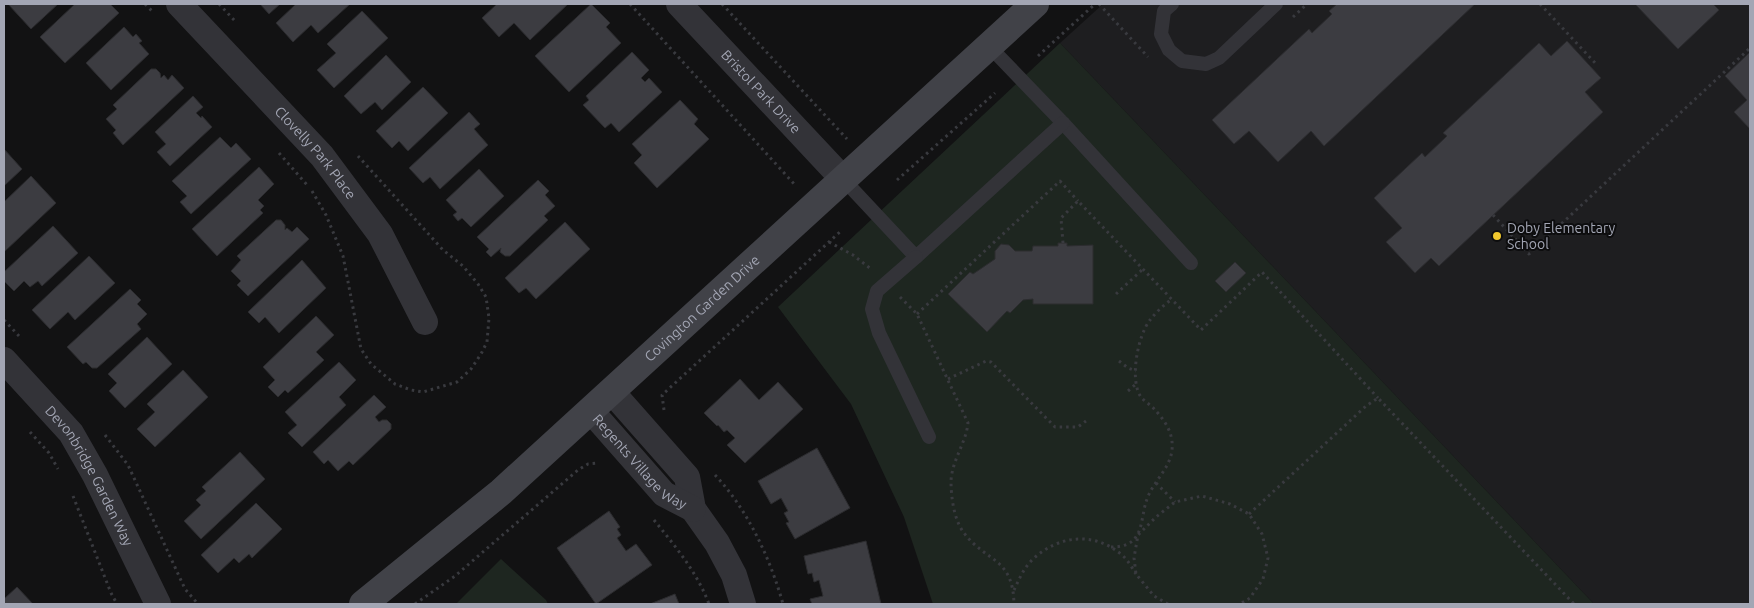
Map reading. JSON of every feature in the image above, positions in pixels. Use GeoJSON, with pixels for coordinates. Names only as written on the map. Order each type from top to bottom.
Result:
{"type":"FeatureCollection","features":[{"type":"Feature","properties":{"kind":"street","name":"Clovelly Park Place"},"geometry":{"type":"LineString","coordinates":[[179,4],[322,156],[380,234],[425,322]]}},
{"type":"Feature","properties":{"kind":"street","name":"Bristol Park Drive"},"geometry":{"type":"LineString","coordinates":[[679,4],[843,179]]}},
{"type":"Feature","properties":{"kind":"street","name":"Covington Garden Drive"},"geometry":{"type":"LineString","coordinates":[[363,604],[502,492],[1035,4]]}},
{"type":"Feature","properties":{"kind":"street","name":"Devonbridge Garden Way"},"geometry":{"type":"LineString","coordinates":[[4,360],[71,432],[95,475],[158,604]]}},
{"type":"Feature","properties":{"kind":"street","name":"Regents Village Way"},"geometry":{"type":"LineString","coordinates":[[612,392],[687,477],[693,509],[721,551],[734,575],[743,604]]}},
{"type":"Feature","properties":{"kind":"street","name":"Regents Village Way"},"geometry":{"type":"LineString","coordinates":[[591,411],[664,494],[693,509]]}},
{"type":"Feature","properties":{"kind":"lane"},"geometry":{"type":"LineString","coordinates":[[1172,4],[1164,11],[1161,34],[1169,50],[1182,61],[1206,64],[1219,58],[1276,4]]}},
{"type":"Feature","properties":{"kind":"lane"},"geometry":{"type":"LineString","coordinates":[[989,46],[1192,263]]}},
{"type":"Feature","properties":{"kind":"lane"},"geometry":{"type":"LineString","coordinates":[[929,437],[879,333],[872,308],[877,291],[1063,123]]}},
{"type":"Feature","properties":{"kind":"lane"},"geometry":{"type":"LineString","coordinates":[[843,179],[916,256]]}},
{"type":"Feature","properties":{"kind":"path"},"geometry":{"type":"LineString","coordinates":[[630,4],[798,188]]}},
{"type":"Feature","properties":{"kind":"path"},"geometry":{"type":"LineString","coordinates":[[722,4],[849,140]]}},
{"type":"Feature","properties":{"kind":"path"},"geometry":{"type":"LineString","coordinates":[[1038,56],[1095,4]]}},
{"type":"Feature","properties":{"kind":"path"},"geometry":{"type":"LineString","coordinates":[[1540,4],[1596,65]]}},
{"type":"Feature","properties":{"kind":"path"},"geometry":{"type":"LineString","coordinates":[[1493,215],[1529,254],[1750,48]]}},
{"type":"Feature","properties":{"kind":"path"},"geometry":{"type":"LineString","coordinates":[[897,180],[995,93]]}},
{"type":"Feature","properties":{"kind":"path"},"geometry":{"type":"LineString","coordinates":[[916,314],[1060,181],[1201,330],[1262,272],[1378,398],[1574,604]]}},
{"type":"Feature","properties":{"kind":"path"},"geometry":{"type":"LineString","coordinates":[[1062,243],[1061,218],[1078,201]]}},
{"type":"Feature","properties":{"kind":"path"},"geometry":{"type":"LineString","coordinates":[[666,416],[662,395],[842,230]]}},
{"type":"Feature","properties":{"kind":"path"},"geometry":{"type":"LineString","coordinates":[[829,242],[853,255],[874,272]]}},
{"type":"Feature","properties":{"kind":"path"},"geometry":{"type":"LineString","coordinates":[[1116,294],[1143,269]]}},
{"type":"Feature","properties":{"kind":"path"},"geometry":{"type":"LineString","coordinates":[[896,292],[916,314],[968,423],[967,434],[954,466],[951,481],[956,516],[963,532],[979,548],[1001,564],[1009,575],[1014,590],[1014,604]]}},
{"type":"Feature","properties":{"kind":"path"},"geometry":{"type":"LineString","coordinates":[[1136,574],[1134,558],[1146,499],[1163,475],[1172,450],[1171,435],[1165,422],[1140,395],[1136,383],[1139,344],[1149,321],[1172,299]]}},
{"type":"Feature","properties":{"kind":"path"},"geometry":{"type":"LineString","coordinates":[[948,379],[986,361],[991,362],[1055,427],[1078,426],[1086,421]]}},
{"type":"Feature","properties":{"kind":"path"},"geometry":{"type":"LineString","coordinates":[[1119,361],[1136,371]]}},
{"type":"Feature","properties":{"kind":"path"},"geometry":{"type":"LineString","coordinates":[[1128,391],[1136,383]]}},
{"type":"Feature","properties":{"kind":"path"},"geometry":{"type":"LineString","coordinates":[[1248,514],[1366,406],[1378,398]]}},
{"type":"Feature","properties":{"kind":"path"},"geometry":{"type":"LineString","coordinates":[[26,426],[49,454],[62,476]]}},
{"type":"Feature","properties":{"kind":"path"},"geometry":{"type":"LineString","coordinates":[[415,604],[455,576],[578,470],[588,464],[598,462],[607,467]]}},
{"type":"Feature","properties":{"kind":"path"},"geometry":{"type":"LineString","coordinates":[[712,472],[731,495],[753,529],[777,583],[783,604]]}},
{"type":"Feature","properties":{"kind":"path"},"geometry":{"type":"LineString","coordinates":[[1156,483],[1175,502]]}},
{"type":"Feature","properties":{"kind":"path"},"geometry":{"type":"LineString","coordinates":[[72,492],[110,593],[117,604]]}},
{"type":"Feature","properties":{"kind":"path"},"geometry":{"type":"LineString","coordinates":[[1111,547],[1120,547],[1128,544],[1175,502],[1202,496],[1230,504],[1248,514],[1262,534],[1268,558],[1263,579],[1250,598],[1240,604]]}},
{"type":"Feature","properties":{"kind":"path"},"geometry":{"type":"LineString","coordinates":[[654,520],[681,555],[704,590],[709,604]]}},
{"type":"Feature","properties":{"kind":"path"},"geometry":{"type":"LineString","coordinates":[[1014,590],[1021,575],[1043,551],[1057,543],[1072,539],[1091,540],[1111,547],[1124,556],[1154,596],[1168,604]]}},
{"type":"Feature","properties":{"kind":"shaded area","name":"Doby Elementary School"},"geometry":{"type":"Polygon","coordinates":[[[1103,4],[1750,4],[1750,604],[1594,604],[1060,43],[1103,4]]]}},
{"type":"Feature","properties":{"kind":"shaded area"},"geometry":{"type":"Polygon","coordinates":[[[1060,43],[1594,604],[933,604],[904,517],[851,404],[778,307],[1060,43]]]}},
{"type":"Feature","properties":{"kind":"shaded area"},"geometry":{"type":"Polygon","coordinates":[[[501,559],[546,600],[548,604],[456,604],[501,559]]]}},
{"type":"Feature","properties":{"kind":"building"},"geometry":{"type":"Polygon","coordinates":[[[8,4],[58,4],[31,29],[8,4]]]}},
{"type":"Feature","properties":{"kind":"building"},"geometry":{"type":"Polygon","coordinates":[[[75,4],[110,4],[119,13],[65,63],[40,37],[75,4]]]}},
{"type":"Feature","properties":{"kind":"building"},"geometry":{"type":"Polygon","coordinates":[[[260,4],[280,4],[269,14],[260,4]]]}},
{"type":"Feature","properties":{"kind":"building"},"geometry":{"type":"Polygon","coordinates":[[[296,4],[350,4],[318,33],[311,25],[293,42],[276,23],[296,4]]]}},
{"type":"Feature","properties":{"kind":"building"},"geometry":{"type":"Polygon","coordinates":[[[497,4],[568,4],[530,40],[514,23],[499,37],[482,18],[497,4]]]}},
{"type":"Feature","properties":{"kind":"building"},"geometry":{"type":"Polygon","coordinates":[[[591,4],[610,23],[606,27],[621,43],[569,92],[535,56],[591,4]]]}},
{"type":"Feature","properties":{"kind":"building"},"geometry":{"type":"Polygon","coordinates":[[[1337,4],[1475,4],[1324,146],[1311,131],[1278,162],[1249,131],[1234,144],[1212,120],[1309,29],[1312,33],[1332,14],[1329,11],[1337,4]]]}},
{"type":"Feature","properties":{"kind":"building"},"geometry":{"type":"Polygon","coordinates":[[[1635,4],[1716,4],[1714,5],[1719,10],[1678,49],[1635,4]]]}},
{"type":"Feature","properties":{"kind":"building"},"geometry":{"type":"Polygon","coordinates":[[[362,11],[388,38],[334,88],[317,70],[336,53],[327,44],[362,11]]]}},
{"type":"Feature","properties":{"kind":"building"},"geometry":{"type":"Polygon","coordinates":[[[124,27],[133,37],[136,34],[142,41],[139,43],[149,54],[111,90],[86,63],[124,27]]]}},
{"type":"Feature","properties":{"kind":"building"},"geometry":{"type":"Polygon","coordinates":[[[1567,41],[1601,78],[1585,92],[1603,112],[1439,266],[1431,258],[1415,273],[1386,242],[1402,228],[1374,198],[1422,153],[1425,157],[1447,136],[1443,133],[1539,43],[1551,56],[1567,41]]]}},
{"type":"Feature","properties":{"kind":"building"},"geometry":{"type":"Polygon","coordinates":[[[632,52],[649,70],[641,78],[645,82],[649,78],[662,92],[619,132],[611,123],[605,128],[583,105],[589,100],[586,96],[632,52]]]}},
{"type":"Feature","properties":{"kind":"building"},"geometry":{"type":"Polygon","coordinates":[[[1750,52],[1750,129],[1734,112],[1747,100],[1725,76],[1750,52]]]}},
{"type":"Feature","properties":{"kind":"building"},"geometry":{"type":"Polygon","coordinates":[[[386,55],[411,82],[382,110],[375,102],[361,114],[344,96],[386,55]]]}},
{"type":"Feature","properties":{"kind":"building"},"geometry":{"type":"Polygon","coordinates":[[[151,69],[156,69],[160,73],[161,78],[164,75],[168,80],[172,75],[184,88],[123,145],[113,133],[116,130],[106,119],[117,109],[113,105],[151,69]]]}},
{"type":"Feature","properties":{"kind":"building"},"geometry":{"type":"Polygon","coordinates":[[[423,87],[448,113],[408,151],[399,141],[392,148],[376,131],[423,87]]]}},
{"type":"Feature","properties":{"kind":"building"},"geometry":{"type":"Polygon","coordinates":[[[193,96],[203,107],[196,113],[201,118],[202,116],[212,127],[170,166],[157,152],[166,144],[155,132],[193,96]]]}},
{"type":"Feature","properties":{"kind":"building"},"geometry":{"type":"Polygon","coordinates":[[[680,100],[698,119],[694,124],[709,139],[657,188],[634,163],[642,155],[632,144],[680,100]]]}},
{"type":"Feature","properties":{"kind":"building"},"geometry":{"type":"Polygon","coordinates":[[[469,112],[480,124],[474,129],[488,145],[440,189],[430,177],[423,183],[409,168],[469,112]]]}},
{"type":"Feature","properties":{"kind":"building"},"geometry":{"type":"Polygon","coordinates":[[[220,137],[231,148],[236,143],[251,159],[191,214],[180,202],[187,196],[172,181],[220,137]]]}},
{"type":"Feature","properties":{"kind":"building"},"geometry":{"type":"Polygon","coordinates":[[[4,149],[22,169],[4,186],[4,149]]]}},
{"type":"Feature","properties":{"kind":"building"},"geometry":{"type":"Polygon","coordinates":[[[259,167],[274,184],[258,200],[264,206],[260,210],[263,213],[217,256],[192,229],[259,167]]]}},
{"type":"Feature","properties":{"kind":"building"},"geometry":{"type":"Polygon","coordinates":[[[479,169],[504,196],[471,227],[462,218],[458,221],[453,215],[457,212],[446,200],[479,169]]]}},
{"type":"Feature","properties":{"kind":"building"},"geometry":{"type":"Polygon","coordinates":[[[31,176],[56,203],[4,252],[4,202],[31,176]]]}},
{"type":"Feature","properties":{"kind":"building"},"geometry":{"type":"Polygon","coordinates":[[[538,180],[549,191],[545,195],[555,206],[544,216],[548,220],[510,256],[505,256],[500,252],[501,248],[491,257],[486,252],[489,249],[477,237],[538,180]]]}},
{"type":"Feature","properties":{"kind":"building"},"geometry":{"type":"Polygon","coordinates":[[[276,220],[281,220],[285,225],[285,230],[287,228],[292,232],[297,227],[309,239],[248,296],[237,285],[241,281],[231,271],[241,260],[237,256],[276,220]]]}},
{"type":"Feature","properties":{"kind":"building"},"geometry":{"type":"Polygon","coordinates":[[[565,222],[590,249],[536,299],[526,288],[519,293],[505,278],[565,222]]]}},
{"type":"Feature","properties":{"kind":"building"},"geometry":{"type":"Polygon","coordinates":[[[53,226],[78,253],[42,286],[38,281],[30,287],[24,281],[14,291],[4,281],[4,272],[53,226]]]}},
{"type":"Feature","properties":{"kind":"building"},"geometry":{"type":"Polygon","coordinates":[[[1058,243],[1067,243],[1067,246],[1093,245],[1093,304],[1033,304],[1033,299],[1023,300],[1010,313],[1007,311],[987,332],[948,294],[970,272],[973,274],[995,259],[995,251],[1001,244],[1009,245],[1015,251],[1032,251],[1033,246],[1058,246],[1058,243]]]}},
{"type":"Feature","properties":{"kind":"building"},"geometry":{"type":"Polygon","coordinates":[[[89,256],[115,283],[75,320],[68,312],[50,329],[32,310],[89,256]]]}},
{"type":"Feature","properties":{"kind":"building"},"geometry":{"type":"Polygon","coordinates":[[[302,260],[326,288],[279,333],[265,317],[259,323],[248,312],[302,260]]]}},
{"type":"Feature","properties":{"kind":"building"},"geometry":{"type":"Polygon","coordinates":[[[1235,262],[1246,273],[1226,292],[1215,281],[1235,262]]]}},
{"type":"Feature","properties":{"kind":"building"},"geometry":{"type":"Polygon","coordinates":[[[130,289],[141,300],[137,304],[147,314],[137,324],[141,329],[97,368],[92,368],[86,362],[83,364],[67,347],[130,289]]]}},
{"type":"Feature","properties":{"kind":"building"},"geometry":{"type":"Polygon","coordinates":[[[316,316],[334,335],[316,352],[324,360],[288,393],[285,390],[278,397],[268,387],[275,380],[263,367],[316,316]]]}},
{"type":"Feature","properties":{"kind":"building"},"geometry":{"type":"Polygon","coordinates":[[[147,337],[172,364],[125,408],[109,391],[117,383],[108,374],[147,337]]]}},
{"type":"Feature","properties":{"kind":"building"},"geometry":{"type":"Polygon","coordinates":[[[339,362],[356,380],[339,397],[346,405],[302,447],[288,433],[297,425],[285,412],[339,362]]]}},
{"type":"Feature","properties":{"kind":"building"},"geometry":{"type":"Polygon","coordinates":[[[183,370],[208,397],[155,447],[137,429],[155,412],[147,404],[183,370]]]}},
{"type":"Feature","properties":{"kind":"building"},"geometry":{"type":"Polygon","coordinates":[[[740,379],[759,400],[778,382],[803,409],[745,463],[727,445],[735,438],[727,430],[724,432],[704,413],[740,379]]]}},
{"type":"Feature","properties":{"kind":"building"},"geometry":{"type":"Polygon","coordinates":[[[374,395],[386,407],[375,417],[379,422],[387,420],[391,424],[391,429],[353,465],[349,461],[338,471],[328,460],[324,464],[313,452],[374,395]]]}},
{"type":"Feature","properties":{"kind":"building"},"geometry":{"type":"Polygon","coordinates":[[[817,448],[850,508],[795,539],[786,523],[789,522],[784,513],[788,511],[781,498],[771,504],[758,481],[817,448]]]}},
{"type":"Feature","properties":{"kind":"building"},"geometry":{"type":"Polygon","coordinates":[[[240,452],[265,479],[201,539],[184,521],[201,505],[196,500],[206,491],[202,487],[240,452]]]}},
{"type":"Feature","properties":{"kind":"building"},"geometry":{"type":"Polygon","coordinates":[[[256,503],[282,529],[252,558],[249,554],[239,563],[234,558],[218,573],[201,555],[256,503]]]}},
{"type":"Feature","properties":{"kind":"building"},"geometry":{"type":"Polygon","coordinates":[[[609,511],[620,527],[617,529],[621,535],[617,538],[626,551],[636,544],[652,565],[596,604],[557,548],[609,511]]]}},
{"type":"Feature","properties":{"kind":"building"},"geometry":{"type":"Polygon","coordinates":[[[866,541],[881,604],[812,604],[810,599],[823,596],[819,580],[814,582],[812,573],[808,574],[804,556],[866,541]]]}},
{"type":"Feature","properties":{"kind":"building"},"geometry":{"type":"Polygon","coordinates":[[[17,587],[33,604],[4,604],[4,599],[17,587]]]}},
{"type":"Feature","properties":{"kind":"building"},"geometry":{"type":"Polygon","coordinates":[[[675,594],[679,604],[650,604],[675,594]]]}},
{"type":"Feature","properties":{"kind":"place","name":"Doby Elementary School"},"geometry":{"type":"Point","coordinates":[1497,236]}}]}
